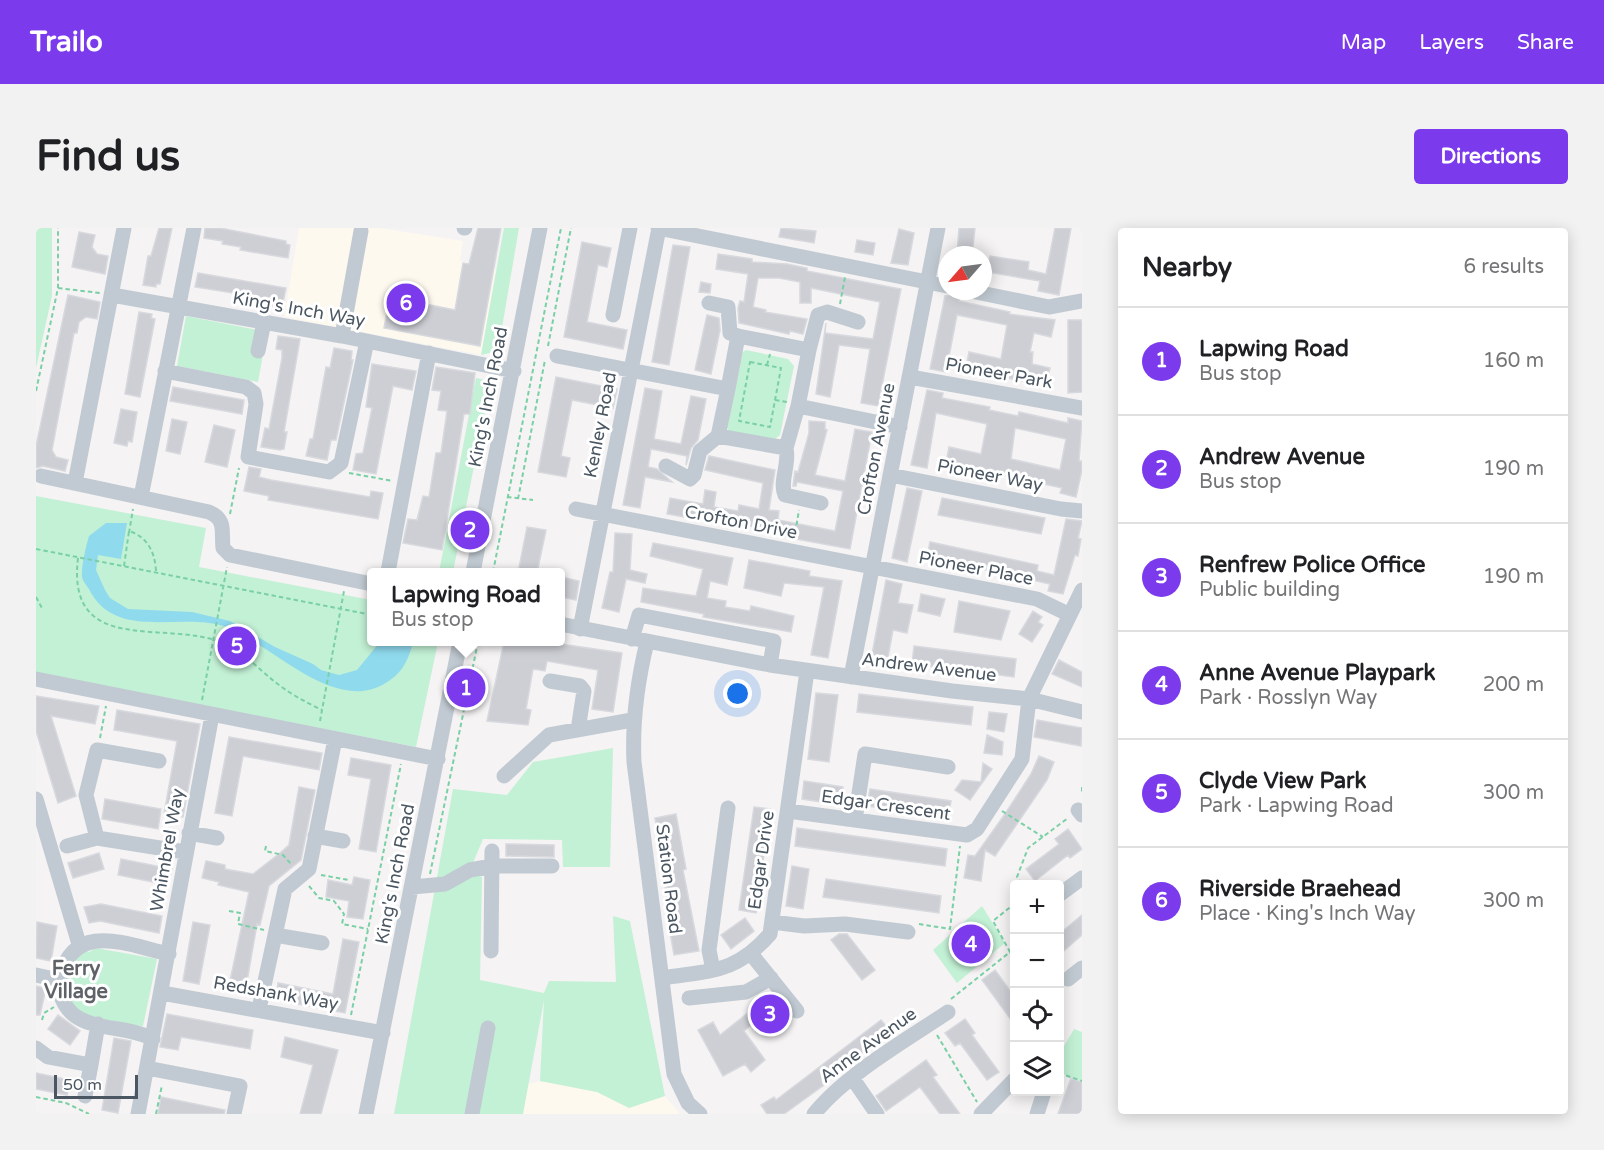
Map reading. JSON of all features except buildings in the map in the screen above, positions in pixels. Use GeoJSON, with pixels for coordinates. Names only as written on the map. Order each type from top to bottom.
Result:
{"type":"FeatureCollection","features":[{"type":"Feature","properties":{"kind":"street"},"geometry":{"type":"LineString","coordinates":[[75,483],[124,228]]}},
{"type":"Feature","properties":{"kind":"street"},"geometry":{"type":"LineString","coordinates":[[141,497],[194,228]]}},
{"type":"Feature","properties":{"kind":"street","name":"King's Inch Road"},"geometry":{"type":"LineString","coordinates":[[475,568],[540,228]]}},
{"type":"Feature","properties":{"kind":"street"},"geometry":{"type":"LineString","coordinates":[[613,315],[630,228]]}},
{"type":"Feature","properties":{"kind":"street"},"geometry":{"type":"LineString","coordinates":[[659,228],[938,284]]}},
{"type":"Feature","properties":{"kind":"street","name":"Kenley Road"},"geometry":{"type":"LineString","coordinates":[[580,629],[659,228]]}},
{"type":"Feature","properties":{"kind":"street","name":"Crofton Avenue"},"geometry":{"type":"LineString","coordinates":[[851,677],[938,228]]}},
{"type":"Feature","properties":{"kind":"street"},"geometry":{"type":"LineString","coordinates":[[342,336],[361,231]]}},
{"type":"Feature","properties":{"kind":"street","name":"King's Inch Way"},"geometry":{"type":"LineString","coordinates":[[112,295],[342,336],[514,371]]}},
{"type":"Feature","properties":{"kind":"street"},"geometry":{"type":"LineString","coordinates":[[992,295],[1049,307],[1082,301]]}},
{"type":"Feature","properties":{"kind":"street"},"geometry":{"type":"LineString","coordinates":[[709,303],[729,307],[730,333],[809,350]]}},
{"type":"Feature","properties":{"kind":"street"},"geometry":{"type":"LineString","coordinates":[[821,503],[785,495],[783,490],[789,459],[786,448],[798,406],[818,315],[827,312],[858,322]]}},
{"type":"Feature","properties":{"kind":"street"},"geometry":{"type":"LineString","coordinates":[[258,351],[264,322]]}},
{"type":"Feature","properties":{"kind":"street"},"geometry":{"type":"LineString","coordinates":[[666,466],[690,478],[694,475],[700,451],[718,436],[738,336]]}},
{"type":"Feature","properties":{"kind":"street"},"geometry":{"type":"LineString","coordinates":[[165,371],[246,387],[254,393],[256,404],[248,457],[324,472],[334,471],[339,467],[367,341]]}},
{"type":"Feature","properties":{"kind":"street"},"geometry":{"type":"LineString","coordinates":[[389,568],[429,353]]}},
{"type":"Feature","properties":{"kind":"street"},"geometry":{"type":"LineString","coordinates":[[557,356],[728,389]]}},
{"type":"Feature","properties":{"kind":"street","name":"Pioneer Park"},"geometry":{"type":"LineString","coordinates":[[910,377],[1082,408]]}},
{"type":"Feature","properties":{"kind":"street"},"geometry":{"type":"LineString","coordinates":[[798,406],[900,427]]}},
{"type":"Feature","properties":{"kind":"street"},"geometry":{"type":"LineString","coordinates":[[718,436],[786,448]]}},
{"type":"Feature","properties":{"kind":"street","name":"Pioneer Way"},"geometry":{"type":"LineString","coordinates":[[890,475],[1061,509],[1082,511]]}},
{"type":"Feature","properties":{"kind":"street"},"geometry":{"type":"LineString","coordinates":[[41,476],[209,512],[220,520],[223,526],[223,548],[230,555],[367,583]]}},
{"type":"Feature","properties":{"kind":"street","name":"Crofton Drive"},"geometry":{"type":"LineString","coordinates":[[576,509],[872,568]]}},
{"type":"Feature","properties":{"kind":"street","name":"Pioneer Place"},"geometry":{"type":"LineString","coordinates":[[872,568],[1038,599],[1070,615]]}},
{"type":"Feature","properties":{"kind":"street","name":"Edgar Crescent"},"geometry":{"type":"LineString","coordinates":[[788,811],[967,835],[977,829],[1022,759],[1029,699],[1082,590]]}},
{"type":"Feature","properties":{"kind":"street"},"geometry":{"type":"LineString","coordinates":[[639,640],[639,615],[774,641],[770,665]]}},
{"type":"Feature","properties":{"kind":"street","name":"Andrew Avenue"},"geometry":{"type":"LineString","coordinates":[[565,625],[770,665],[1029,699],[1082,712]]}},
{"type":"Feature","properties":{"kind":"street","name":"Station Road"},"geometry":{"type":"LineString","coordinates":[[639,640],[632,720],[634,762],[674,1074],[688,1102],[700,1114]]}},
{"type":"Feature","properties":{"kind":"street","name":"King's Inch Road"},"geometry":{"type":"LineString","coordinates":[[366,1114],[383,1033],[420,886],[438,759],[459,646]]}},
{"type":"Feature","properties":{"kind":"street","name":"Edgar Drive"},"geometry":{"type":"LineString","coordinates":[[662,978],[727,968],[752,955],[770,934],[807,670]]}},
{"type":"Feature","properties":{"kind":"street"},"geometry":{"type":"LineString","coordinates":[[36,679],[438,759]]}},
{"type":"Feature","properties":{"kind":"street"},"geometry":{"type":"LineString","coordinates":[[550,681],[580,686],[584,691],[578,730]]}},
{"type":"Feature","properties":{"kind":"street","name":"Whimbrel Way"},"geometry":{"type":"LineString","coordinates":[[138,1114],[169,954],[206,714]]}},
{"type":"Feature","properties":{"kind":"street"},"geometry":{"type":"LineString","coordinates":[[504,776],[549,735],[632,720]]}},
{"type":"Feature","properties":{"kind":"street"},"geometry":{"type":"LineString","coordinates":[[259,1009],[285,889],[307,878],[335,739]]}},
{"type":"Feature","properties":{"kind":"street"},"geometry":{"type":"LineString","coordinates":[[97,838],[86,795],[97,750],[159,761]]}},
{"type":"Feature","properties":{"kind":"street"},"geometry":{"type":"LineString","coordinates":[[855,820],[865,754],[948,767]]}},
{"type":"Feature","properties":{"kind":"street"},"geometry":{"type":"LineString","coordinates":[[36,799],[80,944]]}},
{"type":"Feature","properties":{"kind":"street"},"geometry":{"type":"LineString","coordinates":[[713,970],[709,950],[728,808]]}},
{"type":"Feature","properties":{"kind":"street"},"geometry":{"type":"LineString","coordinates":[[189,833],[217,838]]}},
{"type":"Feature","properties":{"kind":"street"},"geometry":{"type":"LineString","coordinates":[[315,836],[343,841]]}},
{"type":"Feature","properties":{"kind":"street"},"geometry":{"type":"LineString","coordinates":[[67,846],[97,838],[185,852]]}},
{"type":"Feature","properties":{"kind":"street"},"geometry":{"type":"LineString","coordinates":[[420,886],[445,884],[492,859],[552,866]]}},
{"type":"Feature","properties":{"kind":"street"},"geometry":{"type":"LineString","coordinates":[[491,951],[492,859]]}},
{"type":"Feature","properties":{"kind":"street"},"geometry":{"type":"LineString","coordinates":[[1064,891],[1082,878]]}},
{"type":"Feature","properties":{"kind":"street"},"geometry":{"type":"LineString","coordinates":[[772,922],[804,926],[845,924],[908,932]]}},
{"type":"Feature","properties":{"kind":"street"},"geometry":{"type":"LineString","coordinates":[[275,934],[322,943]]}},
{"type":"Feature","properties":{"kind":"street"},"geometry":{"type":"LineString","coordinates":[[153,1039],[142,1033],[85,1021],[69,1010],[64,1003],[59,980],[63,965],[80,944],[102,940],[169,954]]}},
{"type":"Feature","properties":{"kind":"street"},"geometry":{"type":"LineString","coordinates":[[752,955],[797,1011]]}},
{"type":"Feature","properties":{"kind":"street"},"geometry":{"type":"LineString","coordinates":[[1068,979],[1082,968]]}},
{"type":"Feature","properties":{"kind":"street"},"geometry":{"type":"LineString","coordinates":[[36,975],[59,980]]}},
{"type":"Feature","properties":{"kind":"street"},"geometry":{"type":"LineString","coordinates":[[689,998],[746,992],[771,978]]}},
{"type":"Feature","properties":{"kind":"street","name":"Redshank Way"},"geometry":{"type":"LineString","coordinates":[[162,993],[383,1033]]}},
{"type":"Feature","properties":{"kind":"street","name":"Anne Avenue"},"geometry":{"type":"LineString","coordinates":[[814,1114],[824,1102],[853,1079],[948,1012]]}},
{"type":"Feature","properties":{"kind":"street"},"geometry":{"type":"LineString","coordinates":[[85,1096],[98,1024]]}},
{"type":"Feature","properties":{"kind":"street"},"geometry":{"type":"LineString","coordinates":[[472,1114],[488,1028]]}},
{"type":"Feature","properties":{"kind":"street"},"geometry":{"type":"LineString","coordinates":[[36,1048],[48,1057],[91,1065]]}},
{"type":"Feature","properties":{"kind":"street"},"geometry":{"type":"LineString","coordinates":[[146,1074],[240,1086],[234,1114]]}},
{"type":"Feature","properties":{"kind":"street"},"geometry":{"type":"LineString","coordinates":[[853,1079],[877,1114]]}},
{"type":"Feature","properties":{"kind":"street"},"geometry":{"type":"LineString","coordinates":[[982,1113],[1010,1084]]}},
{"type":"Feature","properties":{"kind":"street"},"geometry":{"type":"LineString","coordinates":[[1037,1114],[1043,1096]]}},
{"type":"Feature","properties":{"kind":"path"},"geometry":{"type":"LineString","coordinates":[[36,390],[58,288],[58,228]]}},
{"type":"Feature","properties":{"kind":"path"},"geometry":{"type":"LineString","coordinates":[[494,568],[561,228]]}},
{"type":"Feature","properties":{"kind":"path"},"geometry":{"type":"LineString","coordinates":[[518,499],[571,228]]}},
{"type":"Feature","properties":{"kind":"path"},"geometry":{"type":"LineString","coordinates":[[838,316],[847,266]]}},
{"type":"Feature","properties":{"kind":"path"},"geometry":{"type":"LineString","coordinates":[[58,288],[112,295]]}},
{"type":"Feature","properties":{"kind":"path"},"geometry":{"type":"LineString","coordinates":[[750,362],[781,368],[770,427],[739,421],[750,362]]}},
{"type":"Feature","properties":{"kind":"path"},"geometry":{"type":"LineString","coordinates":[[220,520],[232,513],[240,464],[248,457]]}},
{"type":"Feature","properties":{"kind":"path"},"geometry":{"type":"LineString","coordinates":[[339,467],[343,472],[405,483]]}},
{"type":"Feature","properties":{"kind":"path"},"geometry":{"type":"LineString","coordinates":[[124,566],[133,504],[141,497]]}},
{"type":"Feature","properties":{"kind":"path"},"geometry":{"type":"LineString","coordinates":[[507,497],[533,500]]}},
{"type":"Feature","properties":{"kind":"path"},"geometry":{"type":"LineString","coordinates":[[792,552],[801,499]]}},
{"type":"Feature","properties":{"kind":"path"},"geometry":{"type":"LineString","coordinates":[[129,533],[136,533],[148,543],[155,561],[156,572]]}},
{"type":"Feature","properties":{"kind":"path"},"geometry":{"type":"LineString","coordinates":[[36,549],[367,614]]}},
{"type":"Feature","properties":{"kind":"path"},"geometry":{"type":"LineString","coordinates":[[206,714],[213,639],[230,555]]}},
{"type":"Feature","properties":{"kind":"path"},"geometry":{"type":"LineString","coordinates":[[78,557],[75,582],[82,600],[93,614],[110,627],[135,633],[169,633],[213,639],[226,644],[302,700],[322,710]]}},
{"type":"Feature","properties":{"kind":"path"},"geometry":{"type":"LineString","coordinates":[[317,736],[346,579]]}},
{"type":"Feature","properties":{"kind":"path"},"geometry":{"type":"LineString","coordinates":[[36,597],[43,610]]}},
{"type":"Feature","properties":{"kind":"path"},"geometry":{"type":"LineString","coordinates":[[420,886],[477,646]]}},
{"type":"Feature","properties":{"kind":"path"},"geometry":{"type":"LineString","coordinates":[[97,750],[108,694]]}},
{"type":"Feature","properties":{"kind":"path"},"geometry":{"type":"LineString","coordinates":[[349,1026],[403,753]]}},
{"type":"Feature","properties":{"kind":"path"},"geometry":{"type":"LineString","coordinates":[[1082,787],[1082,793]]}},
{"type":"Feature","properties":{"kind":"path"},"geometry":{"type":"LineString","coordinates":[[992,804],[1043,837]]}},
{"type":"Feature","properties":{"kind":"path"},"geometry":{"type":"LineString","coordinates":[[1018,880],[1017,877],[1028,848],[1080,812]]}},
{"type":"Feature","properties":{"kind":"path"},"geometry":{"type":"LineString","coordinates":[[908,932],[910,923],[950,929],[961,834]]}},
{"type":"Feature","properties":{"kind":"path"},"geometry":{"type":"LineString","coordinates":[[266,846],[265,851],[283,855],[307,878],[307,884],[319,898],[334,901],[344,914],[342,924],[368,929]]}},
{"type":"Feature","properties":{"kind":"path"},"geometry":{"type":"LineString","coordinates":[[318,874],[349,880]]}},
{"type":"Feature","properties":{"kind":"path"},"geometry":{"type":"LineString","coordinates":[[948,1012],[948,1002],[1010,952],[993,921],[1010,907]]}},
{"type":"Feature","properties":{"kind":"path"},"geometry":{"type":"LineString","coordinates":[[229,910],[240,913],[238,924],[275,934]]}},
{"type":"Feature","properties":{"kind":"path"},"geometry":{"type":"LineString","coordinates":[[42,1020],[44,1013],[59,1004]]}},
{"type":"Feature","properties":{"kind":"path"},"geometry":{"type":"LineString","coordinates":[[930,1024],[982,1113]]}},
{"type":"Feature","properties":{"kind":"path"},"geometry":{"type":"LineString","coordinates":[[146,1074],[162,1084],[156,1114]]}},
{"type":"Feature","properties":{"kind":"path"},"geometry":{"type":"LineString","coordinates":[[1064,1075],[1082,1082]]}},
{"type":"Feature","properties":{"kind":"path"},"geometry":{"type":"LineString","coordinates":[[36,1097],[66,1103],[89,1114]]}},
{"type":"Feature","properties":{"kind":"shaded area"},"geometry":{"type":"Polygon","coordinates":[[[299,228],[380,228],[463,241],[460,261],[496,268],[481,355],[284,317],[299,228]]]}},
{"type":"Feature","properties":{"kind":"shaded area"},"geometry":{"type":"Polygon","coordinates":[[[540,1081],[597,1092],[629,1108],[665,1096],[680,1114],[523,1114],[528,1084],[540,1081]]]}},
{"type":"Feature","properties":{"kind":"green space"},"geometry":{"type":"Polygon","coordinates":[[[36,228],[52,228],[52,296],[36,368],[36,228]]]}},
{"type":"Feature","properties":{"kind":"green space"},"geometry":{"type":"Polygon","coordinates":[[[504,228],[519,228],[498,351],[481,355],[504,228]]]}},
{"type":"Feature","properties":{"kind":"green space"},"geometry":{"type":"Polygon","coordinates":[[[186,316],[267,332],[258,382],[177,366],[186,316]]]}},
{"type":"Feature","properties":{"kind":"green space"},"geometry":{"type":"Polygon","coordinates":[[[746,350],[788,359],[794,366],[780,435],[772,441],[730,432],[724,424],[738,355],[746,350]]]}},
{"type":"Feature","properties":{"kind":"green space"},"geometry":{"type":"Polygon","coordinates":[[[476,378],[491,381],[454,568],[440,568],[476,378]]]}},
{"type":"Feature","properties":{"kind":"green space"},"geometry":{"type":"Polygon","coordinates":[[[36,496],[206,528],[199,567],[367,599],[367,646],[437,646],[416,747],[36,673],[36,496]]]}},
{"type":"Feature","properties":{"kind":"green space"},"geometry":{"type":"Polygon","coordinates":[[[613,748],[610,867],[563,867],[562,840],[483,839],[470,870],[482,877],[480,980],[544,993],[549,981],[616,982],[613,916],[630,921],[665,1096],[629,1108],[597,1092],[540,1081],[544,1000],[523,1114],[394,1114],[453,789],[507,795],[533,762],[613,748]]]}},
{"type":"Feature","properties":{"kind":"green space"},"geometry":{"type":"Polygon","coordinates":[[[982,906],[1005,943],[957,983],[933,950],[982,906]]]}},
{"type":"Feature","properties":{"kind":"green space"},"geometry":{"type":"Polygon","coordinates":[[[96,948],[157,959],[143,1026],[88,1016],[75,1006],[70,998],[67,982],[73,965],[85,950],[89,952],[96,948]]]}},
{"type":"Feature","properties":{"kind":"green space"},"geometry":{"type":"Polygon","coordinates":[[[1074,1029],[1082,1032],[1082,1081],[1064,1074],[1064,1046],[1074,1029]]]}},
{"type":"Feature","properties":{"kind":"water"},"geometry":{"type":"Polygon","coordinates":[[[106,523],[127,523],[121,559],[98,555],[96,570],[110,598],[128,609],[192,612],[230,621],[321,670],[339,675],[357,670],[377,646],[412,646],[408,658],[399,673],[390,681],[365,691],[345,690],[325,684],[305,674],[229,628],[212,623],[136,621],[119,617],[103,608],[82,577],[89,536],[106,523]]]}},
{"type":"Feature","properties":{"kind":"place","name":"Riverside Braehead"},"geometry":{"type":"Point","coordinates":[406,303]}},
{"type":"Feature","properties":{"kind":"place","name":"Andrew Avenue"},"geometry":{"type":"Point","coordinates":[470,530]}},
{"type":"Feature","properties":{"kind":"place","name":"Clyde View Park"},"geometry":{"type":"Point","coordinates":[237,646]}},
{"type":"Feature","properties":{"kind":"place","name":"Lapwing Road"},"geometry":{"type":"Point","coordinates":[466,688]}},
{"type":"Feature","properties":{"kind":"place","name":"Anne Avenue Playpark"},"geometry":{"type":"Point","coordinates":[971,944]}},
{"type":"Feature","properties":{"kind":"place","name":"Renfrew Police Office"},"geometry":{"type":"Point","coordinates":[770,1014]}},
{"type":"Feature","properties":{"kind":"district","name":"Ferry Village"},"geometry":{"type":"Point","coordinates":[76,980]}}]}
